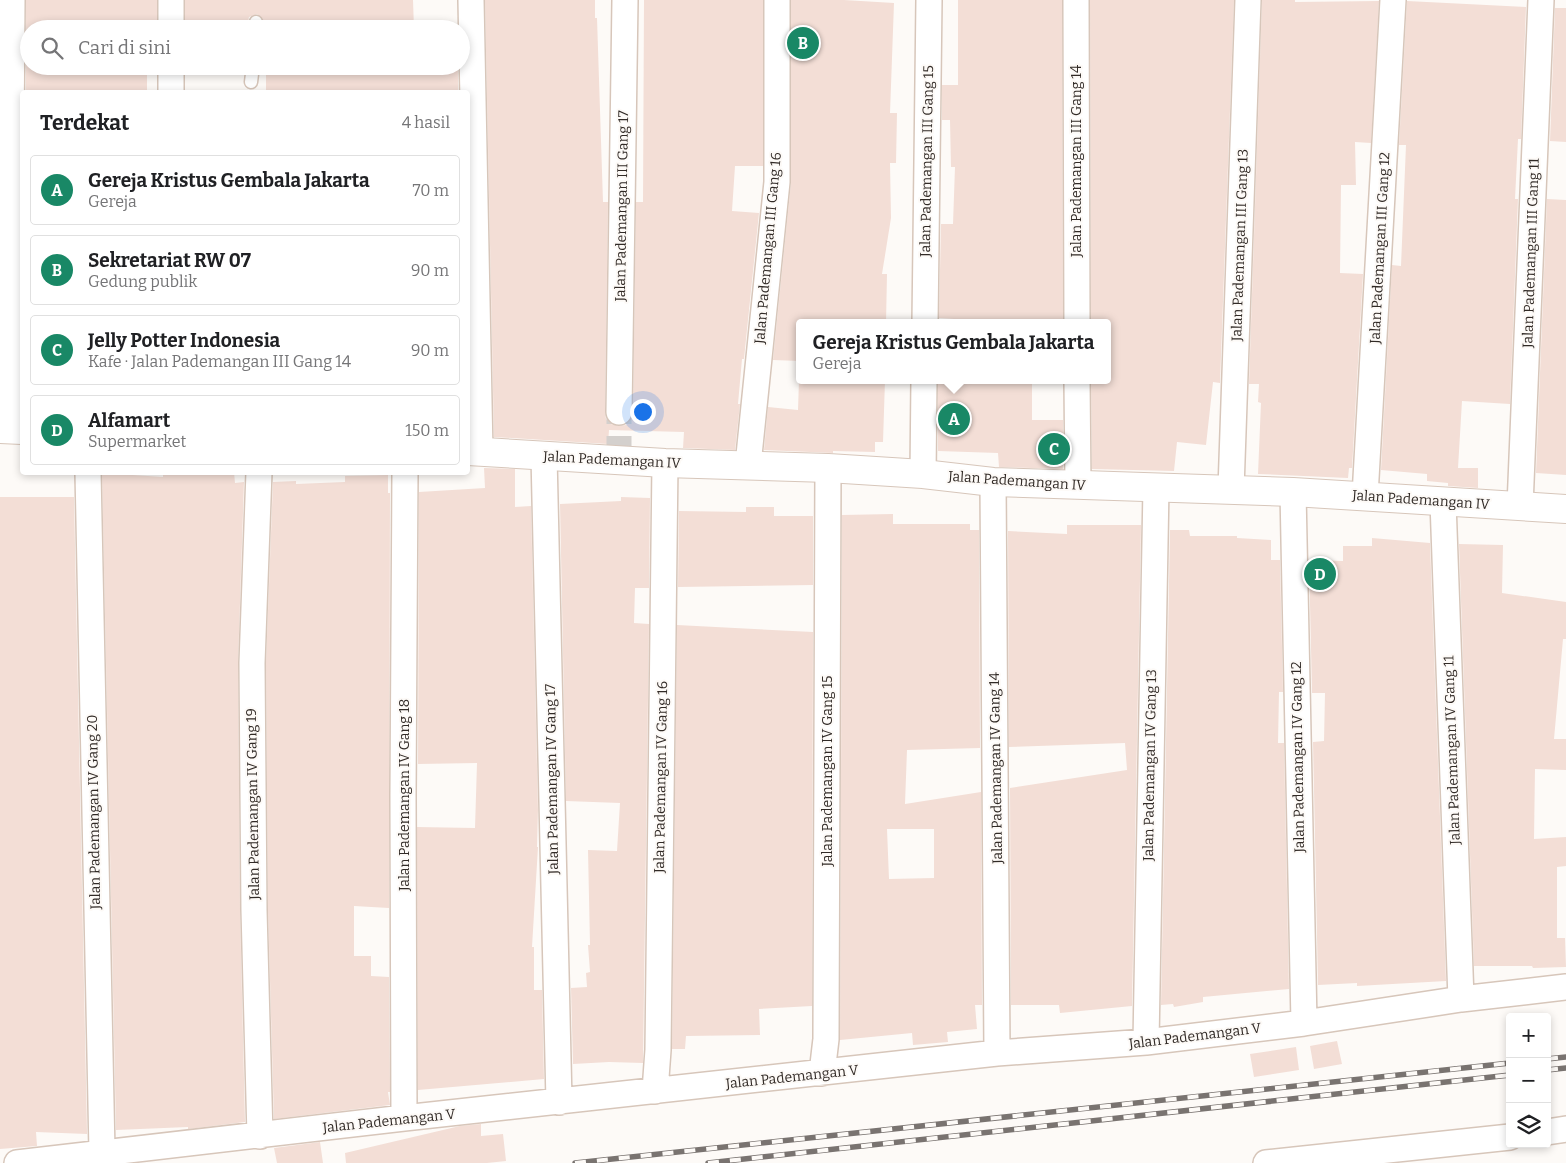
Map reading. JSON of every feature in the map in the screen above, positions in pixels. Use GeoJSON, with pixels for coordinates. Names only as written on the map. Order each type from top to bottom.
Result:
{"type":"FeatureCollection","features":[{"type":"Feature","properties":{"kind":"street"},"geometry":{"type":"LineString","coordinates":[[11,429],[12,0]]}},
{"type":"Feature","properties":{"kind":"street"},"geometry":{"type":"LineString","coordinates":[[171,0],[171,20]]}},
{"type":"Feature","properties":{"kind":"street"},"geometry":{"type":"LineString","coordinates":[[471,0],[474,452]]}},
{"type":"Feature","properties":{"kind":"street","name":"Jalan Pademangan III Gang 17"},"geometry":{"type":"LineString","coordinates":[[620,412],[625,0]]}},
{"type":"Feature","properties":{"kind":"street","name":"Jalan Pademangan III Gang 16"},"geometry":{"type":"LineString","coordinates":[[748,465],[777,182],[777,0]]}},
{"type":"Feature","properties":{"kind":"street","name":"Jalan Pademangan III Gang 15"},"geometry":{"type":"LineString","coordinates":[[925,319],[929,0]]}},
{"type":"Feature","properties":{"kind":"street","name":"Jalan Pademangan III Gang 14"},"geometry":{"type":"LineString","coordinates":[[1076,0],[1077,319]]}},
{"type":"Feature","properties":{"kind":"street","name":"Jalan Pademangan III Gang 13"},"geometry":{"type":"LineString","coordinates":[[1231,490],[1248,0]]}},
{"type":"Feature","properties":{"kind":"street","name":"Jalan Pademangan III Gang 12"},"geometry":{"type":"LineString","coordinates":[[1365,496],[1393,0]]}},
{"type":"Feature","properties":{"kind":"street","name":"Jalan Pademangan III Gang 11"},"geometry":{"type":"LineString","coordinates":[[1520,506],[1541,0]]}},
{"type":"Feature","properties":{"kind":"street"},"geometry":{"type":"LineString","coordinates":[[171,75],[171,90]]}},
{"type":"Feature","properties":{"kind":"street"},"geometry":{"type":"LineString","coordinates":[[923,474],[924,384]]}},
{"type":"Feature","properties":{"kind":"street"},"geometry":{"type":"LineString","coordinates":[[1077,384],[1078,485]]}},
{"type":"Feature","properties":{"kind":"street","name":"Jalan Pademangan IV"},"geometry":{"type":"LineString","coordinates":[[474,452],[665,463],[828,468],[923,474],[993,482],[1293,492],[1566,508]]}},
{"type":"Feature","properties":{"kind":"street","name":"Jalan Pademangan IV Gang 17"},"geometry":{"type":"LineString","coordinates":[[544,456],[559,1102]]}},
{"type":"Feature","properties":{"kind":"street","name":"Jalan Pademangan IV Gang 16"},"geometry":{"type":"LineString","coordinates":[[655,1091],[658,1030],[665,463]]}},
{"type":"Feature","properties":{"kind":"street","name":"Jalan Pademangan IV Gang 15"},"geometry":{"type":"LineString","coordinates":[[822,1073],[826,1039],[828,468]]}},
{"type":"Feature","properties":{"kind":"street","name":"Jalan Pademangan IV Gang 20"},"geometry":{"type":"LineString","coordinates":[[88,475],[102,1152]]}},
{"type":"Feature","properties":{"kind":"street","name":"Jalan Pademangan IV Gang 19"},"geometry":{"type":"LineString","coordinates":[[259,475],[252,664],[260,1136]]}},
{"type":"Feature","properties":{"kind":"street","name":"Jalan Pademangan IV Gang 18"},"geometry":{"type":"LineString","coordinates":[[404,1118],[405,475]]}},
{"type":"Feature","properties":{"kind":"street","name":"Jalan Pademangan IV Gang 14"},"geometry":{"type":"LineString","coordinates":[[993,482],[998,1054]]}},
{"type":"Feature","properties":{"kind":"street","name":"Jalan Pademangan IV Gang 13"},"geometry":{"type":"LineString","coordinates":[[1146,1042],[1156,487]]}},
{"type":"Feature","properties":{"kind":"street","name":"Jalan Pademangan IV Gang 12"},"geometry":{"type":"LineString","coordinates":[[1293,492],[1304,1023]]}},
{"type":"Feature","properties":{"kind":"street","name":"Jalan Pademangan IV Gang 11"},"geometry":{"type":"LineString","coordinates":[[1443,502],[1461,999]]}},
{"type":"Feature","properties":{"kind":"street","name":"Jalan Pademangan V"},"geometry":{"type":"LineString","coordinates":[[17,1163],[404,1118],[998,1054],[1146,1042],[1304,1023],[1461,999],[1566,986]]}},
{"type":"Feature","properties":{"kind":"street"},"geometry":{"type":"LineString","coordinates":[[1551,1132],[1566,1130]]}},
{"type":"Feature","properties":{"kind":"street"},"geometry":{"type":"LineString","coordinates":[[1272,1163],[1453,1153],[1506,1137]]}},
{"type":"Feature","properties":{"kind":"lane"},"geometry":{"type":"LineString","coordinates":[[251,82],[252,75]]}},
{"type":"Feature","properties":{"kind":"building"},"geometry":{"type":"Polygon","coordinates":[[[26,0],[157,0],[157,20],[26,20],[26,0]]]}},
{"type":"Feature","properties":{"kind":"building"},"geometry":{"type":"Polygon","coordinates":[[[185,0],[413,0],[414,20],[263,20],[257,14],[249,17],[248,20],[185,20],[185,0]]]}},
{"type":"Feature","properties":{"kind":"building"},"geometry":{"type":"Polygon","coordinates":[[[485,0],[595,0],[603,202],[608,202],[605,412],[606,419],[611,424],[619,426],[626,425],[631,420],[633,412],[636,202],[643,202],[644,0],[763,0],[763,166],[735,166],[732,211],[759,213],[744,359],[742,359],[735,450],[683,448],[684,432],[609,430],[608,444],[494,437],[485,0]]]}},
{"type":"Feature","properties":{"kind":"building"},"geometry":{"type":"Polygon","coordinates":[[[791,0],[844,0],[894,3],[890,113],[897,113],[896,163],[890,163],[891,218],[882,274],[887,274],[886,319],[796,319],[796,361],[773,360],[791,183],[791,0]]]}},
{"type":"Feature","properties":{"kind":"building"},"geometry":{"type":"Polygon","coordinates":[[[958,0],[1062,0],[1063,319],[939,318],[941,224],[953,224],[955,167],[951,167],[950,120],[942,120],[942,85],[958,85],[958,0]]]}},
{"type":"Feature","properties":{"kind":"building"},"geometry":{"type":"Polygon","coordinates":[[[1090,0],[1234,0],[1220,383],[1213,382],[1206,445],[1177,442],[1174,471],[1092,469],[1091,384],[1111,384],[1111,319],[1091,319],[1090,0]]]}},
{"type":"Feature","properties":{"kind":"building"},"geometry":{"type":"Polygon","coordinates":[[[1262,0],[1295,0],[1295,2],[1379,1],[1371,143],[1355,142],[1356,185],[1341,185],[1340,273],[1363,274],[1352,468],[1349,468],[1348,478],[1258,474],[1261,403],[1258,402],[1259,384],[1249,384],[1262,0]]]}},
{"type":"Feature","properties":{"kind":"building"},"geometry":{"type":"Polygon","coordinates":[[[1407,1],[1526,7],[1521,139],[1518,139],[1515,199],[1518,199],[1510,404],[1462,401],[1458,468],[1478,468],[1478,488],[1448,486],[1448,483],[1427,481],[1427,474],[1381,470],[1392,265],[1401,266],[1406,145],[1399,145],[1407,1]]]}},
{"type":"Feature","properties":{"kind":"building"},"geometry":{"type":"Polygon","coordinates":[[[1555,8],[1566,8],[1566,142],[1550,141],[1555,8]]]}},
{"type":"Feature","properties":{"kind":"building"},"geometry":{"type":"Polygon","coordinates":[[[26,75],[147,75],[147,90],[26,90],[26,75]]]}},
{"type":"Feature","properties":{"kind":"building"},"geometry":{"type":"Polygon","coordinates":[[[266,75],[458,75],[458,90],[266,90],[266,75]]]}},
{"type":"Feature","properties":{"kind":"building"},"geometry":{"type":"Polygon","coordinates":[[[1547,199],[1566,200],[1566,475],[1536,473],[1547,199]]]}},
{"type":"Feature","properties":{"kind":"building"},"geometry":{"type":"Polygon","coordinates":[[[799,384],[885,384],[883,442],[875,442],[875,452],[833,451],[833,453],[764,450],[768,407],[798,410],[799,384]]]}},
{"type":"Feature","properties":{"kind":"building"},"geometry":{"type":"Polygon","coordinates":[[[938,384],[1032,384],[1032,420],[1063,420],[1063,469],[999,467],[998,453],[938,451],[938,384]]]}},
{"type":"Feature","properties":{"kind":"building"},"geometry":{"type":"Polygon","coordinates":[[[484,468],[515,469],[515,507],[531,506],[538,810],[538,847],[532,947],[534,947],[534,990],[542,990],[544,1079],[418,1090],[417,827],[475,828],[477,763],[418,764],[419,492],[485,488],[484,468]]]}},
{"type":"Feature","properties":{"kind":"building"},"geometry":{"type":"Polygon","coordinates":[[[102,475],[163,477],[163,475],[234,475],[235,483],[244,482],[238,663],[240,910],[245,1122],[188,1129],[188,1127],[116,1130],[102,475]]]}},
{"type":"Feature","properties":{"kind":"building"},"geometry":{"type":"Polygon","coordinates":[[[388,475],[388,493],[390,493],[389,908],[354,906],[354,956],[371,956],[371,976],[389,977],[390,1092],[388,1092],[390,1105],[274,1119],[268,910],[266,663],[273,482],[296,481],[296,484],[345,482],[345,476],[388,475]]]}},
{"type":"Feature","properties":{"kind":"building"},"geometry":{"type":"Polygon","coordinates":[[[0,497],[74,497],[87,1134],[36,1132],[37,1146],[0,1149],[0,497]]]}},
{"type":"Feature","properties":{"kind":"building"},"geometry":{"type":"Polygon","coordinates":[[[621,497],[650,498],[649,588],[635,588],[634,623],[649,624],[643,1063],[573,1064],[571,988],[587,987],[586,973],[590,972],[588,945],[590,945],[588,850],[617,851],[620,803],[566,801],[560,504],[621,501],[621,497]]]}},
{"type":"Feature","properties":{"kind":"building"},"geometry":{"type":"Polygon","coordinates":[[[746,507],[774,507],[774,516],[813,516],[813,585],[678,587],[679,511],[746,512],[746,507]]]}},
{"type":"Feature","properties":{"kind":"building"},"geometry":{"type":"Polygon","coordinates":[[[893,514],[893,524],[970,524],[970,530],[979,530],[980,748],[907,750],[905,804],[981,792],[982,1005],[975,1005],[977,1029],[947,1032],[948,1042],[913,1045],[912,1033],[840,1040],[842,515],[893,514]],[[887,829],[889,879],[934,878],[934,829],[887,829]]]}},
{"type":"Feature","properties":{"kind":"building"},"geometry":{"type":"Polygon","coordinates":[[[1067,525],[1141,525],[1132,1006],[1060,1013],[1059,1005],[1011,1005],[1010,788],[1127,770],[1125,743],[1009,747],[1008,531],[1067,534],[1067,525]]]}},
{"type":"Feature","properties":{"kind":"building"},"geometry":{"type":"Polygon","coordinates":[[[1170,530],[1189,530],[1190,536],[1237,536],[1237,538],[1271,540],[1271,560],[1280,560],[1283,692],[1279,692],[1278,743],[1284,743],[1289,989],[1203,997],[1203,1002],[1174,1007],[1173,1004],[1161,1005],[1170,530]]]}},
{"type":"Feature","properties":{"kind":"building"},"geometry":{"type":"Polygon","coordinates":[[[1372,538],[1430,543],[1446,981],[1357,986],[1357,983],[1318,985],[1313,742],[1324,741],[1325,693],[1312,693],[1309,560],[1343,561],[1343,546],[1372,546],[1372,538]]]}},
{"type":"Feature","properties":{"kind":"building"},"geometry":{"type":"Polygon","coordinates":[[[1459,544],[1503,545],[1502,593],[1566,602],[1566,639],[1563,639],[1554,739],[1566,739],[1566,770],[1535,769],[1534,839],[1566,837],[1566,866],[1557,867],[1557,938],[1565,938],[1566,967],[1474,966],[1459,544]]]}},
{"type":"Feature","properties":{"kind":"building"},"geometry":{"type":"Polygon","coordinates":[[[677,625],[813,632],[812,1006],[759,1009],[760,1035],[686,1036],[685,1049],[672,1049],[677,625]]]}},
{"type":"Feature","properties":{"kind":"building"},"geometry":{"type":"Polygon","coordinates":[[[1337,1041],[1342,1064],[1314,1069],[1310,1046],[1337,1041]]]}},
{"type":"Feature","properties":{"kind":"building"},"geometry":{"type":"Polygon","coordinates":[[[1296,1047],[1299,1070],[1254,1077],[1250,1054],[1296,1047]]]}},
{"type":"Feature","properties":{"kind":"building"},"geometry":{"type":"Polygon","coordinates":[[[481,1124],[481,1136],[503,1134],[506,1161],[487,1163],[346,1163],[345,1153],[460,1126],[481,1124]]]}},
{"type":"Feature","properties":{"kind":"building"},"geometry":{"type":"Polygon","coordinates":[[[320,1142],[323,1163],[277,1163],[274,1148],[320,1142]]]}},
{"type":"Feature","properties":{"kind":"tunnel"},"geometry":{"type":"LineString","coordinates":[[619,412],[619,461]]}},
{"type":"Feature","properties":{"kind":"railway"},"geometry":{"type":"LineString","coordinates":[[1551,1059],[1566,1057]]}},
{"type":"Feature","properties":{"kind":"railway"},"geometry":{"type":"LineString","coordinates":[[575,1163],[1506,1063]]}},
{"type":"Feature","properties":{"kind":"railway"},"geometry":{"type":"LineString","coordinates":[[1551,1070],[1566,1068]]}},
{"type":"Feature","properties":{"kind":"railway"},"geometry":{"type":"LineString","coordinates":[[708,1163],[1506,1075]]}},
{"type":"Feature","properties":{"kind":"place","name":"Sekretariat RW 07"},"geometry":{"type":"Point","coordinates":[803,43]}},
{"type":"Feature","properties":{"kind":"place","name":"Gereja Kristus Gembala Jakarta"},"geometry":{"type":"Point","coordinates":[954,419]}},
{"type":"Feature","properties":{"kind":"place","name":"Jelly Potter Indonesia"},"geometry":{"type":"Point","coordinates":[1054,449]}},
{"type":"Feature","properties":{"kind":"place","name":"Alfamart"},"geometry":{"type":"Point","coordinates":[1320,574]}}]}
